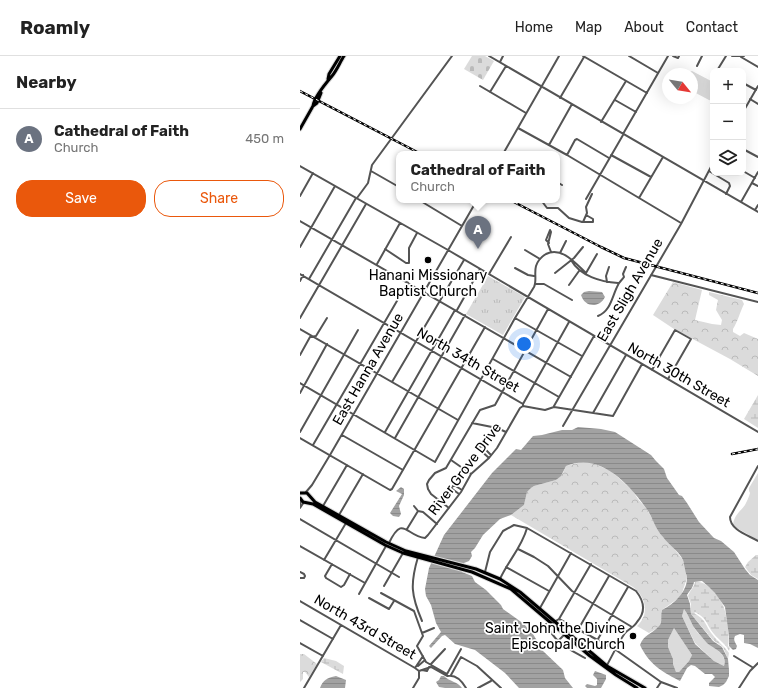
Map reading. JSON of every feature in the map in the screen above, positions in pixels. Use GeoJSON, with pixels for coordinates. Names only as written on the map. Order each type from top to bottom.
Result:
{"type":"FeatureCollection","features":[{"type":"Feature","properties":{"kind":"main road"},"geometry":{"type":"LineString","coordinates":[[300,129],[340,56]]}},
{"type":"Feature","properties":{"kind":"main road"},"geometry":{"type":"LineString","coordinates":[[328,79],[332,76],[344,56]]}},
{"type":"Feature","properties":{"kind":"main road"},"geometry":{"type":"LineString","coordinates":[[302,500],[301,495],[303,493],[310,496],[314,501],[403,553],[418,556]]}},
{"type":"Feature","properties":{"kind":"main road"},"geometry":{"type":"LineString","coordinates":[[302,500],[309,500],[310,496]]}},
{"type":"Feature","properties":{"kind":"main road"},"geometry":{"type":"LineString","coordinates":[[302,500],[311,503],[346,523],[388,544],[418,556],[485,572],[511,589],[607,667],[636,686],[645,688]]}},
{"type":"Feature","properties":{"kind":"main road"},"geometry":{"type":"LineString","coordinates":[[330,514],[339,515]]}},
{"type":"Feature","properties":{"kind":"main road"},"geometry":{"type":"LineString","coordinates":[[464,568],[499,581],[520,592],[540,608],[566,633]]}},
{"type":"Feature","properties":{"kind":"street"},"geometry":{"type":"LineString","coordinates":[[309,279],[356,198],[368,183],[372,164],[452,56]]}},
{"type":"Feature","properties":{"kind":"street"},"geometry":{"type":"LineString","coordinates":[[489,56],[758,212]]}},
{"type":"Feature","properties":{"kind":"street"},"geometry":{"type":"LineString","coordinates":[[500,62],[503,56]]}},
{"type":"Feature","properties":{"kind":"street"},"geometry":{"type":"LineString","coordinates":[[505,151],[559,56]]}},
{"type":"Feature","properties":{"kind":"street"},"geometry":{"type":"LineString","coordinates":[[560,98],[584,56],[646,93]]}},
{"type":"Feature","properties":{"kind":"street"},"geometry":{"type":"LineString","coordinates":[[629,56],[658,73]]}},
{"type":"Feature","properties":{"kind":"street"},"geometry":{"type":"LineString","coordinates":[[586,199],[668,56]]}},
{"type":"Feature","properties":{"kind":"street"},"geometry":{"type":"LineString","coordinates":[[674,56],[678,57]]}},
{"type":"Feature","properties":{"kind":"street"},"geometry":{"type":"LineString","coordinates":[[697,66],[702,56]]}},
{"type":"Feature","properties":{"kind":"street"},"geometry":{"type":"LineString","coordinates":[[719,68],[726,56]]}},
{"type":"Feature","properties":{"kind":"street"},"geometry":{"type":"LineString","coordinates":[[732,56],[743,56],[758,67]]}},
{"type":"Feature","properties":{"kind":"street"},"geometry":{"type":"LineString","coordinates":[[490,92],[506,66]]}},
{"type":"Feature","properties":{"kind":"street"},"geometry":{"type":"LineString","coordinates":[[602,122],[626,81]]}},
{"type":"Feature","properties":{"kind":"street"},"geometry":{"type":"LineString","coordinates":[[746,85],[756,90]]}},
{"type":"Feature","properties":{"kind":"street"},"geometry":{"type":"LineString","coordinates":[[480,86],[526,113]]}},
{"type":"Feature","properties":{"kind":"street"},"geometry":{"type":"LineString","coordinates":[[746,107],[758,86]]}},
{"type":"Feature","properties":{"kind":"street"},"geometry":{"type":"LineString","coordinates":[[614,100],[636,112]]}},
{"type":"Feature","properties":{"kind":"street"},"geometry":{"type":"LineString","coordinates":[[750,100],[758,104]]}},
{"type":"Feature","properties":{"kind":"street"},"geometry":{"type":"LineString","coordinates":[[548,145],[572,104]]}},
{"type":"Feature","properties":{"kind":"street"},"geometry":{"type":"LineString","coordinates":[[518,128],[559,151]]}},
{"type":"Feature","properties":{"kind":"street"},"geometry":{"type":"LineString","coordinates":[[567,155],[577,139],[609,158]]}},
{"type":"Feature","properties":{"kind":"street"},"geometry":{"type":"LineString","coordinates":[[560,151],[681,224]]}},
{"type":"Feature","properties":{"kind":"street"},"geometry":{"type":"LineString","coordinates":[[746,151],[758,157]]}},
{"type":"Feature","properties":{"kind":"street"},"geometry":{"type":"LineString","coordinates":[[611,155],[651,178]]}},
{"type":"Feature","properties":{"kind":"street"},"geometry":{"type":"LineString","coordinates":[[639,198],[663,158]]}},
{"type":"Feature","properties":{"kind":"street","name":"North 30th Street"},"geometry":{"type":"LineString","coordinates":[[300,166],[448,250],[758,432]]}},
{"type":"Feature","properties":{"kind":"street"},"geometry":{"type":"LineString","coordinates":[[371,171],[396,186]]}},
{"type":"Feature","properties":{"kind":"street"},"geometry":{"type":"LineString","coordinates":[[709,171],[729,183],[730,186],[726,194]]}},
{"type":"Feature","properties":{"kind":"street","name":"East Sligh Avenue"},"geometry":{"type":"LineString","coordinates":[[564,426],[681,224],[709,171]]}},
{"type":"Feature","properties":{"kind":"street"},"geometry":{"type":"LineString","coordinates":[[740,202],[758,172]]}},
{"type":"Feature","properties":{"kind":"street"},"geometry":{"type":"LineString","coordinates":[[300,196],[313,173]]}},
{"type":"Feature","properties":{"kind":"street"},"geometry":{"type":"LineString","coordinates":[[746,173],[755,178]]}},
{"type":"Feature","properties":{"kind":"street"},"geometry":{"type":"LineString","coordinates":[[752,183],[758,186]]}},
{"type":"Feature","properties":{"kind":"street"},"geometry":{"type":"LineString","coordinates":[[300,247],[335,186]]}},
{"type":"Feature","properties":{"kind":"street"},"geometry":{"type":"LineString","coordinates":[[583,222],[587,213],[586,207],[592,194]]}},
{"type":"Feature","properties":{"kind":"street"},"geometry":{"type":"LineString","coordinates":[[425,203],[462,226]]}},
{"type":"Feature","properties":{"kind":"street","name":"East Hanna Avenue"},"geometry":{"type":"LineString","coordinates":[[310,496],[312,486],[474,203]]}},
{"type":"Feature","properties":{"kind":"street"},"geometry":{"type":"LineString","coordinates":[[544,203],[547,208],[558,208],[569,218],[583,222],[593,221],[593,219],[586,215]]}},
{"type":"Feature","properties":{"kind":"street"},"geometry":{"type":"LineString","coordinates":[[300,318],[366,204]]}},
{"type":"Feature","properties":{"kind":"street"},"geometry":{"type":"LineString","coordinates":[[755,210],[758,205]]}},
{"type":"Feature","properties":{"kind":"street"},"geometry":{"type":"LineString","coordinates":[[300,221],[440,300],[571,377]]}},
{"type":"Feature","properties":{"kind":"street"},"geometry":{"type":"LineString","coordinates":[[377,264],[400,223]]}},
{"type":"Feature","properties":{"kind":"street"},"geometry":{"type":"LineString","coordinates":[[551,252],[549,243],[552,232]]}},
{"type":"Feature","properties":{"kind":"street"},"geometry":{"type":"LineString","coordinates":[[384,250],[399,257],[406,263],[409,263],[409,248],[417,233]]}},
{"type":"Feature","properties":{"kind":"street"},"geometry":{"type":"LineString","coordinates":[[489,274],[511,237]]}},
{"type":"Feature","properties":{"kind":"street"},"geometry":{"type":"LineString","coordinates":[[560,253],[566,241]]}},
{"type":"Feature","properties":{"kind":"street"},"geometry":{"type":"LineString","coordinates":[[556,272],[571,260],[583,247]]}},
{"type":"Feature","properties":{"kind":"street"},"geometry":{"type":"LineString","coordinates":[[525,250],[540,258]]}},
{"type":"Feature","properties":{"kind":"street"},"geometry":{"type":"LineString","coordinates":[[300,383],[435,462],[515,318],[536,284],[534,276],[540,258],[551,252],[560,253],[571,260],[580,270],[594,278],[607,282],[618,283]]}},
{"type":"Feature","properties":{"kind":"street"},"geometry":{"type":"LineString","coordinates":[[586,273],[597,254]]}},
{"type":"Feature","properties":{"kind":"street"},"geometry":{"type":"LineString","coordinates":[[392,382],[464,260]]}},
{"type":"Feature","properties":{"kind":"street"},"geometry":{"type":"LineString","coordinates":[[607,282],[606,276],[609,267]]}},
{"type":"Feature","properties":{"kind":"street"},"geometry":{"type":"LineString","coordinates":[[598,316],[602,314],[613,300],[618,283],[624,277],[623,274],[626,267]]}},
{"type":"Feature","properties":{"kind":"street"},"geometry":{"type":"LineString","coordinates":[[515,268],[528,275],[534,276]]}},
{"type":"Feature","properties":{"kind":"street"},"geometry":{"type":"LineString","coordinates":[[385,432],[480,269]]}},
{"type":"Feature","properties":{"kind":"street"},"geometry":{"type":"LineString","coordinates":[[569,285],[580,270]]}},
{"type":"Feature","properties":{"kind":"street"},"geometry":{"type":"LineString","coordinates":[[654,270],[660,277]]}},
{"type":"Feature","properties":{"kind":"street","name":"North 34th Street"},"geometry":{"type":"LineString","coordinates":[[300,274],[523,405]]}},
{"type":"Feature","properties":{"kind":"street"},"geometry":{"type":"LineString","coordinates":[[651,275],[758,302]]}},
{"type":"Feature","properties":{"kind":"street"},"geometry":{"type":"LineString","coordinates":[[300,281],[303,276]]}},
{"type":"Feature","properties":{"kind":"street"},"geometry":{"type":"LineString","coordinates":[[313,446],[408,282]]}},
{"type":"Feature","properties":{"kind":"street"},"geometry":{"type":"LineString","coordinates":[[536,284],[544,284],[572,300]]}},
{"type":"Feature","properties":{"kind":"street"},"geometry":{"type":"LineString","coordinates":[[449,508],[431,494],[428,489],[429,480],[435,473],[446,468],[480,410],[495,405],[548,309]]}},
{"type":"Feature","properties":{"kind":"street"},"geometry":{"type":"LineString","coordinates":[[395,438],[465,315]]}},
{"type":"Feature","properties":{"kind":"street"},"geometry":{"type":"LineString","coordinates":[[300,355],[310,337],[316,336],[327,318]]}},
{"type":"Feature","properties":{"kind":"street"},"geometry":{"type":"LineString","coordinates":[[515,318],[582,356]]}},
{"type":"Feature","properties":{"kind":"street","name":"River Grove Drive"},"geometry":{"type":"LineString","coordinates":[[407,529],[422,538],[425,538],[462,490],[471,474],[489,458],[523,405],[569,322]]}},
{"type":"Feature","properties":{"kind":"street"},"geometry":{"type":"LineString","coordinates":[[300,438],[391,490],[485,327]]}},
{"type":"Feature","properties":{"kind":"street"},"geometry":{"type":"LineString","coordinates":[[300,328],[458,420]]}},
{"type":"Feature","properties":{"kind":"street"},"geometry":{"type":"LineString","coordinates":[[300,432],[358,330]]}},
{"type":"Feature","properties":{"kind":"street"},"geometry":{"type":"LineString","coordinates":[[652,370],[675,330],[691,339],[668,379]]}},
{"type":"Feature","properties":{"kind":"street"},"geometry":{"type":"LineString","coordinates":[[554,407],[594,336]]}},
{"type":"Feature","properties":{"kind":"street"},"geometry":{"type":"LineString","coordinates":[[300,393],[327,344]]}},
{"type":"Feature","properties":{"kind":"street"},"geometry":{"type":"LineString","coordinates":[[593,413],[626,355]]}},
{"type":"Feature","properties":{"kind":"street"},"geometry":{"type":"LineString","coordinates":[[493,359],[559,397]]}},
{"type":"Feature","properties":{"kind":"street"},"geometry":{"type":"LineString","coordinates":[[523,405],[545,410],[554,407],[613,416],[642,364]]}},
{"type":"Feature","properties":{"kind":"street"},"geometry":{"type":"LineString","coordinates":[[472,423],[497,428],[506,432]]}},
{"type":"Feature","properties":{"kind":"street"},"geometry":{"type":"LineString","coordinates":[[342,435],[403,470]]}},
{"type":"Feature","properties":{"kind":"street"},"geometry":{"type":"LineString","coordinates":[[489,458],[479,449],[480,447],[482,446],[491,455]]}},
{"type":"Feature","properties":{"kind":"street"},"geometry":{"type":"LineString","coordinates":[[451,460],[471,474]]}},
{"type":"Feature","properties":{"kind":"street"},"geometry":{"type":"LineString","coordinates":[[323,506],[347,465]]}},
{"type":"Feature","properties":{"kind":"street"},"geometry":{"type":"LineString","coordinates":[[758,466],[730,517],[732,525],[758,541]]}},
{"type":"Feature","properties":{"kind":"street"},"geometry":{"type":"LineString","coordinates":[[339,515],[363,474]]}},
{"type":"Feature","properties":{"kind":"street"},"geometry":{"type":"LineString","coordinates":[[459,494],[451,488],[454,485],[462,490]]}},
{"type":"Feature","properties":{"kind":"street","name":"East Hanna Avenue"},"geometry":{"type":"LineString","coordinates":[[303,493],[312,486]]}},
{"type":"Feature","properties":{"kind":"street"},"geometry":{"type":"LineString","coordinates":[[300,506],[302,500]]}},
{"type":"Feature","properties":{"kind":"street"},"geometry":{"type":"LineString","coordinates":[[414,506],[418,511],[422,512],[437,524]]}},
{"type":"Feature","properties":{"kind":"street"},"geometry":{"type":"LineString","coordinates":[[359,594],[396,530],[403,528],[407,529],[418,511]]}},
{"type":"Feature","properties":{"kind":"street"},"geometry":{"type":"LineString","coordinates":[[300,520],[399,577]]}},
{"type":"Feature","properties":{"kind":"street"},"geometry":{"type":"LineString","coordinates":[[324,560],[346,523]]}},
{"type":"Feature","properties":{"kind":"street"},"geometry":{"type":"LineString","coordinates":[[485,572],[490,552],[503,531],[514,526],[527,528],[636,591],[644,607],[642,616],[625,633],[607,667]]}},
{"type":"Feature","properties":{"kind":"street"},"geometry":{"type":"LineString","coordinates":[[499,581],[506,567],[522,543],[527,528]]}},
{"type":"Feature","properties":{"kind":"street"},"geometry":{"type":"LineString","coordinates":[[300,546],[365,583]]}},
{"type":"Feature","properties":{"kind":"street"},"geometry":{"type":"LineString","coordinates":[[518,549],[541,560],[574,593],[632,627]]}},
{"type":"Feature","properties":{"kind":"street"},"geometry":{"type":"LineString","coordinates":[[384,586],[403,553]]}},
{"type":"Feature","properties":{"kind":"street"},"geometry":{"type":"LineString","coordinates":[[540,608],[571,553]]}},
{"type":"Feature","properties":{"kind":"street"},"geometry":{"type":"LineString","coordinates":[[418,556],[412,583],[414,599],[422,622]]}},
{"type":"Feature","properties":{"kind":"street"},"geometry":{"type":"LineString","coordinates":[[332,564],[325,576],[341,587],[344,585],[350,574]]}},
{"type":"Feature","properties":{"kind":"street"},"geometry":{"type":"LineString","coordinates":[[551,622],[555,622],[559,619],[591,564]]}},
{"type":"Feature","properties":{"kind":"street"},"geometry":{"type":"LineString","coordinates":[[506,567],[549,592]]}},
{"type":"Feature","properties":{"kind":"street"},"geometry":{"type":"LineString","coordinates":[[300,572],[305,576],[304,578],[300,578]]}},
{"type":"Feature","properties":{"kind":"street"},"geometry":{"type":"LineString","coordinates":[[579,629],[609,576]]}},
{"type":"Feature","properties":{"kind":"street"},"geometry":{"type":"LineString","coordinates":[[598,639],[628,587]]}},
{"type":"Feature","properties":{"kind":"street"},"geometry":{"type":"LineString","coordinates":[[381,593],[414,611],[423,636],[417,646],[425,660],[431,667],[447,676],[451,675],[459,679],[466,688]]}},
{"type":"Feature","properties":{"kind":"street"},"geometry":{"type":"LineString","coordinates":[[369,598],[389,609],[394,600]]}},
{"type":"Feature","properties":{"kind":"street","name":"North 43rd Street"},"geometry":{"type":"LineString","coordinates":[[300,601],[415,668],[418,672]]}},
{"type":"Feature","properties":{"kind":"street"},"geometry":{"type":"LineString","coordinates":[[559,619],[616,650],[661,682],[677,688]]}},
{"type":"Feature","properties":{"kind":"street"},"geometry":{"type":"LineString","coordinates":[[300,620],[333,639]]}},
{"type":"Feature","properties":{"kind":"street"},"geometry":{"type":"LineString","coordinates":[[546,624],[558,642],[585,658]]}},
{"type":"Feature","properties":{"kind":"street"},"geometry":{"type":"LineString","coordinates":[[304,688],[341,625]]}},
{"type":"Feature","properties":{"kind":"street"},"geometry":{"type":"LineString","coordinates":[[422,633],[434,628]]}},
{"type":"Feature","properties":{"kind":"street"},"geometry":{"type":"LineString","coordinates":[[558,642],[566,633]]}},
{"type":"Feature","properties":{"kind":"street"},"geometry":{"type":"LineString","coordinates":[[300,643],[322,656]]}},
{"type":"Feature","properties":{"kind":"street"},"geometry":{"type":"LineString","coordinates":[[414,688],[419,678],[418,672],[422,670],[427,671],[430,665],[445,649]]}},
{"type":"Feature","properties":{"kind":"street"},"geometry":{"type":"LineString","coordinates":[[430,665],[447,674],[461,649]]}},
{"type":"Feature","properties":{"kind":"street"},"geometry":{"type":"LineString","coordinates":[[415,668],[423,656]]}},
{"type":"Feature","properties":{"kind":"street"},"geometry":{"type":"LineString","coordinates":[[734,656],[753,667]]}},
{"type":"Feature","properties":{"kind":"street"},"geometry":{"type":"LineString","coordinates":[[451,675],[462,657],[477,666],[500,688]]}},
{"type":"Feature","properties":{"kind":"street"},"geometry":{"type":"LineString","coordinates":[[415,668],[425,660]]}},
{"type":"Feature","properties":{"kind":"street"},"geometry":{"type":"LineString","coordinates":[[739,688],[753,667],[758,663]]}},
{"type":"Feature","properties":{"kind":"street"},"geometry":{"type":"LineString","coordinates":[[478,688],[491,681]]}},
{"type":"Feature","properties":{"kind":"street"},"geometry":{"type":"LineString","coordinates":[[657,688],[661,682]]}},
{"type":"Feature","properties":{"kind":"green space"},"geometry":{"type":"Polygon","coordinates":[[[472,56],[485,56],[494,61],[483,80],[464,69],[472,56]]]}},
{"type":"Feature","properties":{"kind":"green space"},"geometry":{"type":"Polygon","coordinates":[[[698,74],[710,80],[709,100],[698,94],[698,74]]]}},
{"type":"Feature","properties":{"kind":"green space"},"geometry":{"type":"Polygon","coordinates":[[[488,276],[525,297],[503,335],[466,314],[488,276]]]}},
{"type":"Feature","properties":{"kind":"green space"},"geometry":{"type":"Polygon","coordinates":[[[673,282],[702,290],[695,320],[721,325],[722,320],[716,310],[718,300],[709,295],[709,292],[742,300],[744,304],[733,332],[740,336],[744,333],[758,339],[758,376],[674,329],[653,315],[673,282]]]}},
{"type":"Feature","properties":{"kind":"green space"},"geometry":{"type":"Polygon","coordinates":[[[758,395],[758,428],[744,419],[758,395]]]}},
{"type":"Feature","properties":{"kind":"green space"},"geometry":{"type":"Polygon","coordinates":[[[581,462],[590,462],[611,471],[632,490],[646,508],[663,537],[669,542],[683,560],[687,578],[682,593],[680,597],[662,610],[660,625],[649,633],[637,626],[644,616],[645,606],[641,596],[633,587],[511,515],[524,505],[527,492],[531,488],[556,480],[563,473],[566,466],[581,462]]]}},
{"type":"Feature","properties":{"kind":"green space"},"geometry":{"type":"Polygon","coordinates":[[[758,473],[758,540],[735,527],[733,524],[736,515],[745,505],[750,493],[749,488],[758,473]]]}},
{"type":"Feature","properties":{"kind":"green space"},"geometry":{"type":"Polygon","coordinates":[[[756,555],[758,555],[758,579],[751,575],[745,567],[756,555]]]}},
{"type":"Feature","properties":{"kind":"green space"},"geometry":{"type":"Polygon","coordinates":[[[695,582],[700,582],[713,590],[722,604],[727,621],[729,651],[714,634],[705,620],[695,612],[694,613],[703,620],[714,637],[729,653],[728,659],[723,647],[713,640],[691,614],[691,604],[688,596],[695,582]]]}},
{"type":"Feature","properties":{"kind":"green space"},"geometry":{"type":"Polygon","coordinates":[[[684,609],[698,633],[722,654],[725,661],[724,666],[714,661],[695,643],[682,616],[684,609]]]}},
{"type":"Feature","properties":{"kind":"green space"},"geometry":{"type":"Polygon","coordinates":[[[674,628],[692,655],[689,661],[679,672],[676,672],[668,647],[668,640],[674,628]]]}},
{"type":"Feature","properties":{"kind":"green space"},"geometry":{"type":"Polygon","coordinates":[[[300,654],[304,654],[317,664],[309,677],[305,672],[303,672],[303,679],[300,682],[300,654]]]}},
{"type":"Feature","properties":{"kind":"green space"},"geometry":{"type":"Polygon","coordinates":[[[324,658],[336,661],[344,666],[343,674],[321,662],[324,658]]]}},
{"type":"Feature","properties":{"kind":"shaded area"},"geometry":{"type":"Polygon","coordinates":[[[584,292],[602,292],[605,297],[603,301],[596,305],[586,302],[581,295],[584,292]]]}},
{"type":"Feature","properties":{"kind":"shaded area"},"geometry":{"type":"Polygon","coordinates":[[[578,427],[615,432],[651,455],[664,469],[667,478],[679,495],[682,496],[699,522],[714,538],[721,541],[734,552],[750,575],[758,580],[758,648],[744,643],[744,635],[740,634],[734,637],[734,641],[737,646],[736,649],[733,650],[729,646],[725,607],[715,593],[702,581],[694,582],[687,595],[691,614],[713,641],[722,647],[728,659],[729,676],[723,685],[719,687],[709,686],[709,683],[715,677],[712,674],[705,674],[695,666],[691,665],[687,668],[680,681],[651,662],[644,652],[640,645],[641,642],[660,624],[662,610],[675,601],[685,588],[687,578],[683,561],[679,554],[660,534],[639,498],[631,489],[612,472],[590,463],[578,463],[566,466],[561,476],[556,480],[531,488],[527,492],[524,505],[511,515],[500,519],[483,535],[471,552],[472,556],[469,561],[464,563],[462,572],[472,576],[475,582],[486,590],[503,609],[524,624],[533,634],[543,651],[563,670],[565,678],[573,688],[519,688],[505,673],[475,650],[455,644],[445,635],[442,636],[431,648],[429,646],[441,632],[436,623],[431,605],[426,596],[425,589],[429,568],[444,535],[492,473],[516,449],[521,450],[533,436],[562,430],[572,430],[578,427]],[[684,609],[682,616],[695,644],[714,661],[724,666],[725,662],[722,655],[717,649],[707,643],[693,626],[684,609]],[[674,628],[668,640],[668,647],[676,672],[679,672],[689,661],[692,655],[674,628]]]}},
{"type":"Feature","properties":{"kind":"shaded area"},"geometry":{"type":"Polygon","coordinates":[[[401,487],[404,489],[404,495],[399,506],[401,514],[399,517],[393,516],[390,513],[402,494],[396,491],[401,487]]]}},
{"type":"Feature","properties":{"kind":"shaded area"},"geometry":{"type":"Polygon","coordinates":[[[595,671],[606,675],[606,679],[601,688],[587,688],[585,686],[587,684],[597,685],[597,679],[593,675],[595,671]]]}},
{"type":"Feature","properties":{"kind":"shaded area"},"geometry":{"type":"Polygon","coordinates":[[[336,676],[346,680],[345,688],[320,688],[322,683],[326,680],[336,676]]]}},
{"type":"Feature","properties":{"kind":"shaded area"},"geometry":{"type":"Polygon","coordinates":[[[441,676],[444,676],[458,684],[462,688],[439,687],[436,682],[441,676]]]}},
{"type":"Feature","properties":{"kind":"railway"},"geometry":{"type":"LineString","coordinates":[[300,91],[415,151]]}},
{"type":"Feature","properties":{"kind":"railway"},"geometry":{"type":"LineString","coordinates":[[516,203],[624,258],[758,293]]}},
{"type":"Feature","properties":{"kind":"railway"},"geometry":{"type":"LineString","coordinates":[[732,454],[758,449]]}},
{"type":"Feature","properties":{"kind":"place","name":"Cathedral of Faith"},"geometry":{"type":"Point","coordinates":[478,249]}},
{"type":"Feature","properties":{"kind":"place","name":"Hanani Missionary Baptist Church"},"geometry":{"type":"Point","coordinates":[428,260]}},
{"type":"Feature","properties":{"kind":"place","name":"Saint John the Divine Episcopal Church"},"geometry":{"type":"Point","coordinates":[633,636]}}]}
